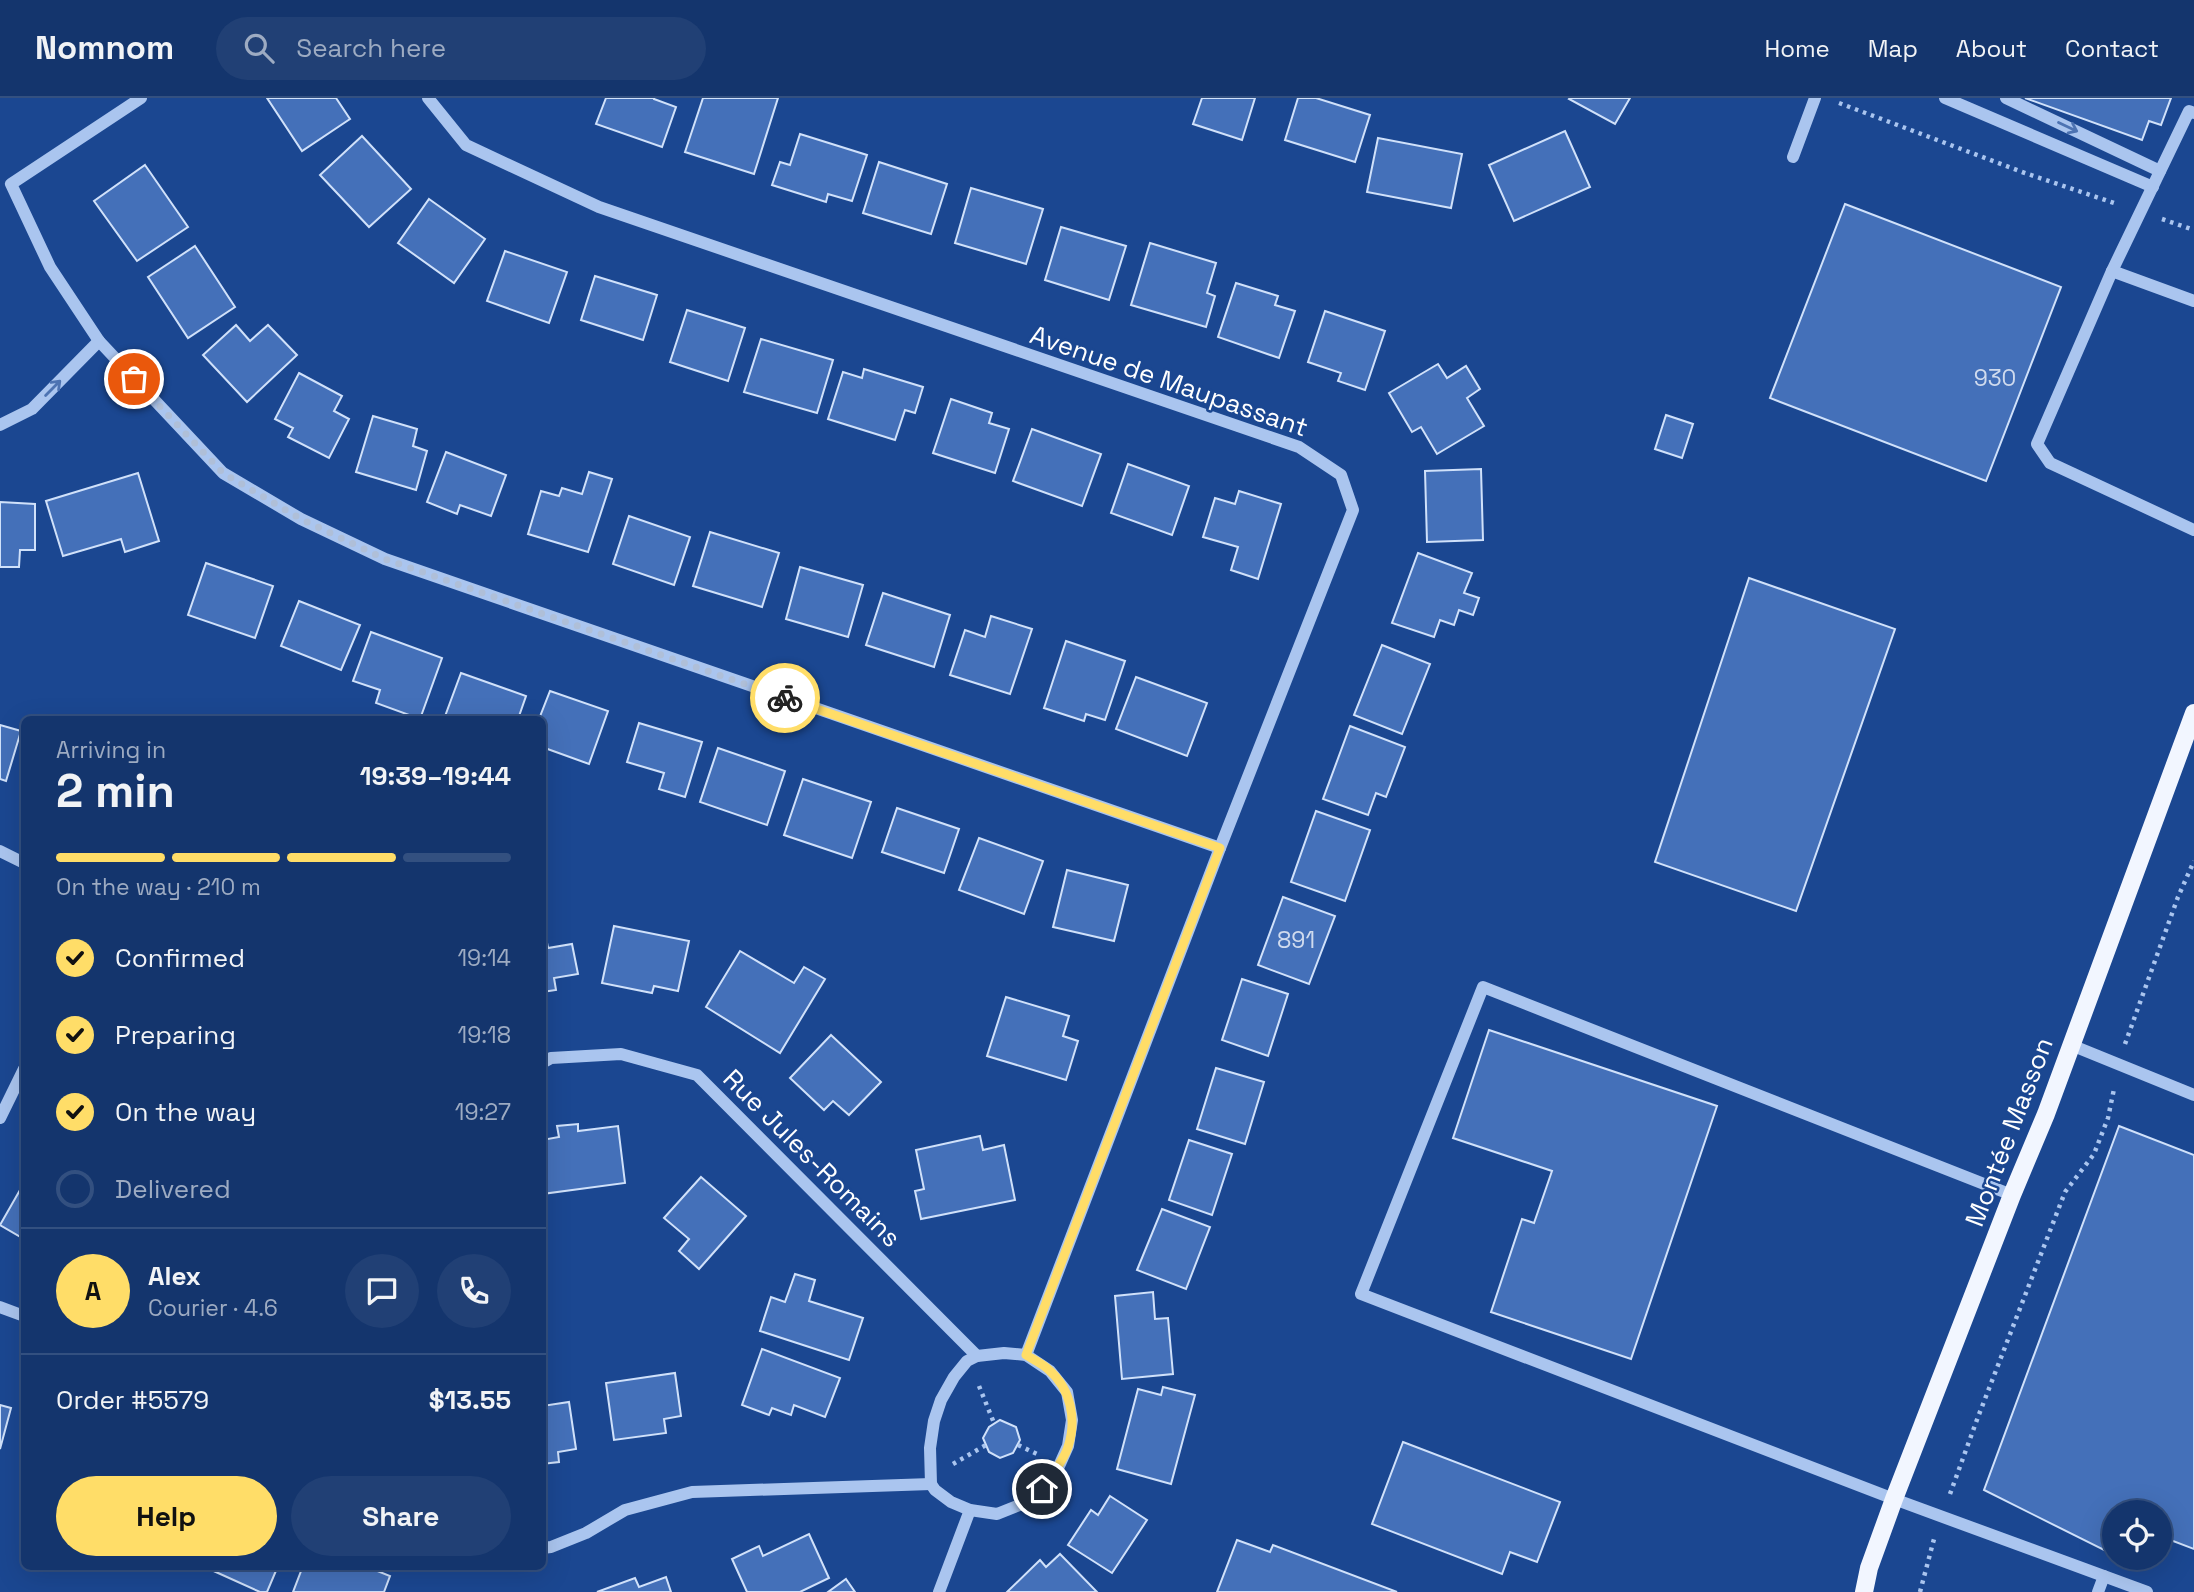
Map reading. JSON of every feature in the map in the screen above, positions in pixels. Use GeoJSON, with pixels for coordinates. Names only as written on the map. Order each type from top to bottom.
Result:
{"type":"FeatureCollection","features":[{"type":"Feature","properties":{"kind":"main road","name":"Montée Masson"},"geometry":{"type":"LineString","coordinates":[[1864,1592],[1869,1568],[1894,1499],[2046,1114],[2194,713]]}},
{"type":"Feature","properties":{"kind":"main road","name":"Montée Masson"},"geometry":{"type":"LineString","coordinates":[[1852,1592],[1869,1568]]}},
{"type":"Feature","properties":{"kind":"street"},"geometry":{"type":"LineString","coordinates":[[141,98],[6,188],[50,267],[99,341],[223,473],[301,519],[385,559],[1220,848]]}},
{"type":"Feature","properties":{"kind":"street","name":"Avenue de Maupassant"},"geometry":{"type":"LineString","coordinates":[[429,98],[466,145],[599,207],[1299,447],[1340,475],[1353,510],[1026,1355]]}},
{"type":"Feature","properties":{"kind":"street"},"geometry":{"type":"LineString","coordinates":[[1793,157],[1815,98]]}},
{"type":"Feature","properties":{"kind":"street"},"geometry":{"type":"LineString","coordinates":[[1945,98],[2153,187]]}},
{"type":"Feature","properties":{"kind":"street"},"geometry":{"type":"LineString","coordinates":[[2006,98],[2161,171]]}},
{"type":"Feature","properties":{"kind":"street"},"geometry":{"type":"LineString","coordinates":[[2192,108],[2112,271],[2037,444],[2050,463],[2194,530]]}},
{"type":"Feature","properties":{"kind":"street"},"geometry":{"type":"LineString","coordinates":[[2112,271],[2194,301]]}},
{"type":"Feature","properties":{"kind":"street"},"geometry":{"type":"LineString","coordinates":[[0,425],[32,409],[99,341]]}},
{"type":"Feature","properties":{"kind":"street"},"geometry":{"type":"LineString","coordinates":[[0,851],[21,862]]}},
{"type":"Feature","properties":{"kind":"street"},"geometry":{"type":"LineString","coordinates":[[2012,1195],[1483,987],[1361,1294],[1894,1499],[2147,1592]]}},
{"type":"Feature","properties":{"kind":"street"},"geometry":{"type":"LineString","coordinates":[[2071,1045],[2194,1096]]}},
{"type":"Feature","properties":{"kind":"street","name":"Rue Jules-Romains"},"geometry":{"type":"LineString","coordinates":[[546,1061],[551,1058],[621,1054],[697,1075],[977,1356]]}},
{"type":"Feature","properties":{"kind":"street"},"geometry":{"type":"LineString","coordinates":[[0,1118],[21,1075]]}},
{"type":"Feature","properties":{"kind":"street"},"geometry":{"type":"LineString","coordinates":[[0,1307],[21,1314]]}},
{"type":"Feature","properties":{"kind":"street"},"geometry":{"type":"LineString","coordinates":[[1004,1353],[1026,1355],[1050,1370],[1067,1392],[1072,1420],[1068,1446],[1059,1466],[1042,1489],[1022,1504],[997,1514],[970,1510],[951,1502],[931,1484],[930,1448],[937,1410],[954,1377],[967,1361],[977,1356],[1004,1353]]}},
{"type":"Feature","properties":{"kind":"street"},"geometry":{"type":"LineString","coordinates":[[546,1548],[586,1533],[625,1510],[692,1492],[931,1484]]}},
{"type":"Feature","properties":{"kind":"street"},"geometry":{"type":"LineString","coordinates":[[939,1592],[970,1510]]}},
{"type":"Feature","properties":{"kind":"street"},"geometry":{"type":"LineString","coordinates":[[2098,1592],[2104,1576]]}},
{"type":"Feature","properties":{"kind":"path"},"geometry":{"type":"LineString","coordinates":[[1827,98],[2022,172],[2194,230]]}},
{"type":"Feature","properties":{"kind":"path"},"geometry":{"type":"LineString","coordinates":[[2121,1055],[2178,897],[2194,861]]}},
{"type":"Feature","properties":{"kind":"path"},"geometry":{"type":"LineString","coordinates":[[1951,1491],[2065,1192],[2094,1154],[2108,1118]]}},
{"type":"Feature","properties":{"kind":"path"},"geometry":{"type":"LineString","coordinates":[[979,1385],[994,1423]]}},
{"type":"Feature","properties":{"kind":"path"},"geometry":{"type":"LineString","coordinates":[[949,1466],[986,1445]]}},
{"type":"Feature","properties":{"kind":"path"},"geometry":{"type":"LineString","coordinates":[[1018,1445],[1040,1456]]}},
{"type":"Feature","properties":{"kind":"path"},"geometry":{"type":"LineString","coordinates":[[1920,1592],[1932,1545]]}},
{"type":"Feature","properties":{"kind":"building"},"geometry":{"type":"Polygon","coordinates":[[[267,98],[336,98],[350,119],[302,151],[267,98]]]}},
{"type":"Feature","properties":{"kind":"building"},"geometry":{"type":"Polygon","coordinates":[[[606,98],[654,98],[676,107],[662,147],[596,124],[606,98]]]}},
{"type":"Feature","properties":{"kind":"building"},"geometry":{"type":"Polygon","coordinates":[[[703,98],[778,98],[754,174],[685,152],[703,98]]]}},
{"type":"Feature","properties":{"kind":"building"},"geometry":{"type":"Polygon","coordinates":[[[1202,98],[1255,98],[1242,140],[1193,124],[1202,98]]]}},
{"type":"Feature","properties":{"kind":"building"},"geometry":{"type":"Polygon","coordinates":[[[1298,98],[1316,98],[1370,115],[1355,162],[1285,140],[1298,98]]]}},
{"type":"Feature","properties":{"kind":"building"},"geometry":{"type":"Polygon","coordinates":[[[1570,98],[1630,98],[1615,124],[1570,98]]]}},
{"type":"Feature","properties":{"kind":"building"},"geometry":{"type":"Polygon","coordinates":[[[2025,98],[2171,98],[2161,125],[2149,121],[2142,140],[2025,98]]]}},
{"type":"Feature","properties":{"kind":"building"},"geometry":{"type":"Polygon","coordinates":[[[1565,131],[1590,187],[1514,221],[1489,165],[1565,131]]]}},
{"type":"Feature","properties":{"kind":"building"},"geometry":{"type":"Polygon","coordinates":[[[800,134],[867,155],[852,201],[828,194],[826,202],[772,185],[780,162],[790,165],[800,134]]]}},
{"type":"Feature","properties":{"kind":"building"},"geometry":{"type":"Polygon","coordinates":[[[362,136],[411,189],[369,227],[320,175],[362,136]]]}},
{"type":"Feature","properties":{"kind":"building"},"geometry":{"type":"Polygon","coordinates":[[[1378,138],[1462,154],[1451,208],[1367,192],[1378,138]]]}},
{"type":"Feature","properties":{"kind":"building"},"geometry":{"type":"Polygon","coordinates":[[[879,162],[947,184],[931,234],[863,213],[879,162]]]}},
{"type":"Feature","properties":{"kind":"building"},"geometry":{"type":"Polygon","coordinates":[[[145,165],[188,227],[137,261],[94,201],[145,165]]]}},
{"type":"Feature","properties":{"kind":"building"},"geometry":{"type":"Polygon","coordinates":[[[971,188],[1043,209],[1026,264],[955,243],[971,188]]]}},
{"type":"Feature","properties":{"kind":"building"},"geometry":{"type":"Polygon","coordinates":[[[429,199],[485,239],[454,283],[398,243],[429,199]]]}},
{"type":"Feature","properties":{"kind":"building"},"geometry":{"type":"Polygon","coordinates":[[[1845,204],[2061,287],[1986,481],[1770,398],[1845,204]]]}},
{"type":"Feature","properties":{"kind":"building"},"geometry":{"type":"Polygon","coordinates":[[[1061,227],[1126,246],[1109,300],[1045,280],[1061,227]]]}},
{"type":"Feature","properties":{"kind":"building"},"geometry":{"type":"Polygon","coordinates":[[[1150,243],[1216,263],[1207,293],[1215,296],[1206,327],[1131,305],[1150,243]]]}},
{"type":"Feature","properties":{"kind":"building"},"geometry":{"type":"Polygon","coordinates":[[[195,246],[235,307],[188,338],[148,277],[195,246]]]}},
{"type":"Feature","properties":{"kind":"building"},"geometry":{"type":"Polygon","coordinates":[[[505,251],[567,272],[549,323],[487,301],[505,251]]]}},
{"type":"Feature","properties":{"kind":"building"},"geometry":{"type":"Polygon","coordinates":[[[595,276],[657,295],[643,340],[581,320],[595,276]]]}},
{"type":"Feature","properties":{"kind":"building"},"geometry":{"type":"Polygon","coordinates":[[[1236,283],[1278,296],[1275,305],[1295,311],[1279,358],[1218,337],[1236,283]]]}},
{"type":"Feature","properties":{"kind":"building"},"geometry":{"type":"Polygon","coordinates":[[[687,310],[745,328],[728,381],[670,362],[687,310]]]}},
{"type":"Feature","properties":{"kind":"building"},"geometry":{"type":"Polygon","coordinates":[[[1325,311],[1385,331],[1365,390],[1338,381],[1341,373],[1308,362],[1325,311]]]}},
{"type":"Feature","properties":{"kind":"building"},"geometry":{"type":"Polygon","coordinates":[[[236,325],[250,341],[268,325],[297,355],[247,402],[203,355],[236,325]]]}},
{"type":"Feature","properties":{"kind":"building"},"geometry":{"type":"Polygon","coordinates":[[[761,339],[833,360],[817,413],[744,392],[761,339]]]}},
{"type":"Feature","properties":{"kind":"building"},"geometry":{"type":"Polygon","coordinates":[[[1438,364],[1447,378],[1466,366],[1480,389],[1467,398],[1484,426],[1437,454],[1421,427],[1412,432],[1389,393],[1438,364]]]}},
{"type":"Feature","properties":{"kind":"building"},"geometry":{"type":"Polygon","coordinates":[[[864,369],[923,387],[915,413],[905,410],[895,440],[828,419],[843,372],[862,378],[864,369]]]}},
{"type":"Feature","properties":{"kind":"building"},"geometry":{"type":"Polygon","coordinates":[[[299,373],[342,396],[334,411],[349,419],[329,458],[288,437],[293,428],[275,419],[299,373]]]}},
{"type":"Feature","properties":{"kind":"building"},"geometry":{"type":"Polygon","coordinates":[[[951,399],[992,413],[989,423],[1009,429],[995,473],[933,453],[951,399]]]}},
{"type":"Feature","properties":{"kind":"building"},"geometry":{"type":"Polygon","coordinates":[[[1666,415],[1693,424],[1682,458],[1655,449],[1666,415]]]}},
{"type":"Feature","properties":{"kind":"building"},"geometry":{"type":"Polygon","coordinates":[[[373,416],[417,429],[413,446],[427,451],[416,490],[356,472],[373,416]]]}},
{"type":"Feature","properties":{"kind":"building"},"geometry":{"type":"Polygon","coordinates":[[[1032,429],[1101,454],[1082,506],[1013,481],[1032,429]]]}},
{"type":"Feature","properties":{"kind":"building"},"geometry":{"type":"Polygon","coordinates":[[[446,452],[506,475],[491,516],[460,505],[457,514],[427,502],[446,452]]]}},
{"type":"Feature","properties":{"kind":"building"},"geometry":{"type":"Polygon","coordinates":[[[1128,464],[1189,486],[1172,535],[1111,513],[1128,464]]]}},
{"type":"Feature","properties":{"kind":"building"},"geometry":{"type":"Polygon","coordinates":[[[1481,469],[1483,540],[1427,542],[1425,471],[1481,469]]]}},
{"type":"Feature","properties":{"kind":"building"},"geometry":{"type":"Polygon","coordinates":[[[589,472],[612,479],[588,552],[528,534],[541,491],[559,496],[562,488],[582,494],[589,472]]]}},
{"type":"Feature","properties":{"kind":"building"},"geometry":{"type":"Polygon","coordinates":[[[138,473],[159,541],[125,552],[121,539],[63,556],[46,501],[138,473]]]}},
{"type":"Feature","properties":{"kind":"building"},"geometry":{"type":"Polygon","coordinates":[[[1239,491],[1281,504],[1258,579],[1231,570],[1238,547],[1203,537],[1215,498],[1235,504],[1239,491]]]}},
{"type":"Feature","properties":{"kind":"building"},"geometry":{"type":"Polygon","coordinates":[[[0,502],[35,504],[35,550],[20,550],[19,567],[0,567],[0,502]]]}},
{"type":"Feature","properties":{"kind":"building"},"geometry":{"type":"Polygon","coordinates":[[[629,516],[690,537],[674,585],[613,564],[629,516]]]}},
{"type":"Feature","properties":{"kind":"building"},"geometry":{"type":"Polygon","coordinates":[[[710,532],[779,553],[762,607],[693,586],[710,532]]]}},
{"type":"Feature","properties":{"kind":"building"},"geometry":{"type":"Polygon","coordinates":[[[1418,553],[1472,573],[1464,593],[1479,598],[1473,615],[1459,610],[1454,625],[1440,620],[1434,637],[1392,623],[1418,553]]]}},
{"type":"Feature","properties":{"kind":"building"},"geometry":{"type":"Polygon","coordinates":[[[206,563],[273,586],[255,638],[188,615],[206,563]]]}},
{"type":"Feature","properties":{"kind":"building"},"geometry":{"type":"Polygon","coordinates":[[[800,567],[863,585],[848,637],[786,619],[800,567]]]}},
{"type":"Feature","properties":{"kind":"building"},"geometry":{"type":"Polygon","coordinates":[[[1749,578],[1895,629],[1796,911],[1655,862],[1749,578]]]}},
{"type":"Feature","properties":{"kind":"building"},"geometry":{"type":"Polygon","coordinates":[[[883,593],[950,615],[934,667],[866,645],[883,593]]]}},
{"type":"Feature","properties":{"kind":"building"},"geometry":{"type":"Polygon","coordinates":[[[299,601],[360,625],[341,670],[281,646],[299,601]]]}},
{"type":"Feature","properties":{"kind":"building"},"geometry":{"type":"Polygon","coordinates":[[[991,616],[1032,629],[1010,694],[950,675],[965,630],[985,637],[991,616]]]}},
{"type":"Feature","properties":{"kind":"building"},"geometry":{"type":"Polygon","coordinates":[[[371,632],[442,658],[421,716],[412,716],[376,703],[380,690],[353,681],[371,632]]]}},
{"type":"Feature","properties":{"kind":"building"},"geometry":{"type":"Polygon","coordinates":[[[1066,641],[1125,661],[1105,720],[1086,714],[1084,721],[1044,708],[1066,641]]]}},
{"type":"Feature","properties":{"kind":"building"},"geometry":{"type":"Polygon","coordinates":[[[1382,645],[1430,664],[1402,734],[1354,715],[1382,645]]]}},
{"type":"Feature","properties":{"kind":"building"},"geometry":{"type":"Polygon","coordinates":[[[461,673],[526,696],[519,716],[445,716],[461,673]]]}},
{"type":"Feature","properties":{"kind":"building"},"geometry":{"type":"Polygon","coordinates":[[[1136,677],[1207,703],[1187,756],[1116,729],[1136,677]]]}},
{"type":"Feature","properties":{"kind":"building"},"geometry":{"type":"Polygon","coordinates":[[[550,691],[608,711],[589,764],[546,748],[546,716],[540,716],[550,691]]]}},
{"type":"Feature","properties":{"kind":"building"},"geometry":{"type":"Polygon","coordinates":[[[639,723],[702,742],[685,797],[659,789],[664,773],[627,762],[639,723]]]}},
{"type":"Feature","properties":{"kind":"building"},"geometry":{"type":"Polygon","coordinates":[[[0,725],[21,731],[6,781],[0,779],[0,725]]]}},
{"type":"Feature","properties":{"kind":"building"},"geometry":{"type":"Polygon","coordinates":[[[1350,726],[1405,747],[1386,797],[1376,793],[1368,815],[1323,799],[1350,726]]]}},
{"type":"Feature","properties":{"kind":"building"},"geometry":{"type":"Polygon","coordinates":[[[718,748],[785,771],[767,825],[700,802],[718,748]]]}},
{"type":"Feature","properties":{"kind":"building"},"geometry":{"type":"Polygon","coordinates":[[[803,779],[871,802],[852,858],[784,835],[803,779]]]}},
{"type":"Feature","properties":{"kind":"building"},"geometry":{"type":"Polygon","coordinates":[[[897,808],[959,829],[944,873],[882,852],[897,808]]]}},
{"type":"Feature","properties":{"kind":"building"},"geometry":{"type":"Polygon","coordinates":[[[1316,811],[1370,830],[1345,901],[1291,882],[1316,811]]]}},
{"type":"Feature","properties":{"kind":"building"},"geometry":{"type":"Polygon","coordinates":[[[979,838],[1043,861],[1024,914],[959,890],[979,838]]]}},
{"type":"Feature","properties":{"kind":"building"},"geometry":{"type":"Polygon","coordinates":[[[1067,870],[1128,885],[1114,941],[1053,927],[1067,870]]]}},
{"type":"Feature","properties":{"kind":"building"},"geometry":{"type":"Polygon","coordinates":[[[1283,897],[1335,916],[1309,984],[1258,965],[1283,897]]]}},
{"type":"Feature","properties":{"kind":"building"},"geometry":{"type":"Polygon","coordinates":[[[614,926],[689,941],[678,991],[654,986],[652,993],[602,983],[614,926]]]}},
{"type":"Feature","properties":{"kind":"building"},"geometry":{"type":"Polygon","coordinates":[[[546,937],[548,948],[572,944],[578,974],[554,978],[556,990],[546,991],[546,937]]]}},
{"type":"Feature","properties":{"kind":"building"},"geometry":{"type":"Polygon","coordinates":[[[740,951],[794,983],[804,967],[825,979],[780,1053],[706,1007],[740,951]]]}},
{"type":"Feature","properties":{"kind":"building"},"geometry":{"type":"Polygon","coordinates":[[[1242,979],[1288,994],[1268,1056],[1222,1040],[1242,979]]]}},
{"type":"Feature","properties":{"kind":"building"},"geometry":{"type":"Polygon","coordinates":[[[1006,997],[1069,1016],[1063,1036],[1078,1041],[1066,1080],[987,1056],[1006,997]]]}},
{"type":"Feature","properties":{"kind":"building"},"geometry":{"type":"Polygon","coordinates":[[[1489,1030],[1717,1106],[1631,1359],[1491,1312],[1522,1219],[1534,1223],[1552,1171],[1453,1138],[1489,1030]]]}},
{"type":"Feature","properties":{"kind":"building"},"geometry":{"type":"Polygon","coordinates":[[[831,1035],[881,1082],[849,1115],[833,1101],[824,1110],[790,1078],[831,1035]]]}},
{"type":"Feature","properties":{"kind":"building"},"geometry":{"type":"Polygon","coordinates":[[[1216,1068],[1264,1082],[1245,1144],[1197,1129],[1216,1068]]]}},
{"type":"Feature","properties":{"kind":"building"},"geometry":{"type":"Polygon","coordinates":[[[578,1124],[578,1131],[618,1126],[625,1183],[546,1193],[546,1139],[559,1137],[557,1126],[578,1124]]]}},
{"type":"Feature","properties":{"kind":"building"},"geometry":{"type":"Polygon","coordinates":[[[2119,1126],[2194,1155],[2194,1549],[2172,1541],[2172,1500],[2102,1500],[2102,1549],[1984,1490],[2119,1126]]]}},
{"type":"Feature","properties":{"kind":"building"},"geometry":{"type":"Polygon","coordinates":[[[980,1136],[983,1150],[1004,1145],[1015,1200],[921,1219],[915,1191],[924,1189],[916,1150],[980,1136]]]}},
{"type":"Feature","properties":{"kind":"building"},"geometry":{"type":"Polygon","coordinates":[[[1189,1140],[1232,1154],[1212,1215],[1169,1200],[1189,1140]]]}},
{"type":"Feature","properties":{"kind":"building"},"geometry":{"type":"Polygon","coordinates":[[[701,1177],[746,1216],[699,1269],[679,1251],[689,1239],[664,1218],[701,1177]]]}},
{"type":"Feature","properties":{"kind":"building"},"geometry":{"type":"Polygon","coordinates":[[[21,1188],[21,1237],[0,1225],[21,1188]]]}},
{"type":"Feature","properties":{"kind":"building"},"geometry":{"type":"Polygon","coordinates":[[[1162,1209],[1210,1227],[1186,1289],[1137,1270],[1162,1209]]]}},
{"type":"Feature","properties":{"kind":"building"},"geometry":{"type":"Polygon","coordinates":[[[795,1274],[815,1280],[809,1301],[863,1318],[849,1360],[760,1331],[771,1297],[785,1302],[795,1274]]]}},
{"type":"Feature","properties":{"kind":"building"},"geometry":{"type":"Polygon","coordinates":[[[1153,1292],[1155,1319],[1168,1318],[1173,1374],[1122,1379],[1115,1296],[1153,1292]]]}},
{"type":"Feature","properties":{"kind":"building"},"geometry":{"type":"Polygon","coordinates":[[[762,1349],[840,1378],[825,1417],[794,1405],[791,1415],[772,1408],[769,1415],[742,1405],[762,1349]]]}},
{"type":"Feature","properties":{"kind":"building"},"geometry":{"type":"Polygon","coordinates":[[[675,1373],[681,1416],[664,1419],[666,1433],[614,1440],[606,1383],[675,1373]]]}},
{"type":"Feature","properties":{"kind":"building"},"geometry":{"type":"Polygon","coordinates":[[[1163,1387],[1195,1395],[1171,1484],[1117,1469],[1138,1389],[1161,1395],[1163,1387]]]}},
{"type":"Feature","properties":{"kind":"building"},"geometry":{"type":"Polygon","coordinates":[[[569,1402],[576,1449],[558,1452],[559,1462],[546,1464],[546,1405],[569,1402]]]}},
{"type":"Feature","properties":{"kind":"building"},"geometry":{"type":"Polygon","coordinates":[[[0,1405],[11,1408],[0,1449],[0,1405]]]}},
{"type":"Feature","properties":{"kind":"building"},"geometry":{"type":"Polygon","coordinates":[[[1000,1420],[1016,1427],[1020,1440],[1013,1453],[1000,1458],[989,1452],[983,1438],[989,1427],[1000,1420]]]}},
{"type":"Feature","properties":{"kind":"building"},"geometry":{"type":"Polygon","coordinates":[[[1403,1442],[1560,1502],[1537,1562],[1510,1552],[1502,1574],[1372,1524],[1403,1442]]]}},
{"type":"Feature","properties":{"kind":"building"},"geometry":{"type":"Polygon","coordinates":[[[1110,1496],[1147,1520],[1112,1573],[1068,1545],[1091,1510],[1098,1515],[1110,1496]]]}},
{"type":"Feature","properties":{"kind":"building"},"geometry":{"type":"Polygon","coordinates":[[[809,1534],[829,1578],[800,1592],[747,1592],[732,1559],[759,1546],[763,1556],[809,1534]]]}},
{"type":"Feature","properties":{"kind":"building"},"geometry":{"type":"Polygon","coordinates":[[[1237,1540],[1270,1552],[1273,1545],[1397,1592],[1217,1592],[1237,1540]]]}},
{"type":"Feature","properties":{"kind":"building"},"geometry":{"type":"Polygon","coordinates":[[[1060,1554],[1097,1592],[1007,1592],[1040,1560],[1046,1567],[1060,1554]]]}},
{"type":"Feature","properties":{"kind":"building"},"geometry":{"type":"Polygon","coordinates":[[[211,1570],[276,1570],[267,1592],[260,1592],[211,1570]]]}},
{"type":"Feature","properties":{"kind":"building"},"geometry":{"type":"Polygon","coordinates":[[[301,1570],[375,1570],[390,1576],[384,1592],[293,1592],[301,1570]]]}},
{"type":"Feature","properties":{"kind":"building"},"geometry":{"type":"Polygon","coordinates":[[[666,1577],[671,1592],[597,1592],[635,1578],[639,1587],[666,1577]]]}},
{"type":"Feature","properties":{"kind":"building"},"geometry":{"type":"Polygon","coordinates":[[[846,1579],[855,1592],[828,1592],[846,1579]]]}},
{"type":"Feature","properties":{"kind":"way so far"},"geometry":{"type":"LineString","coordinates":[[134,379],[223,473],[301,519],[385,559],[785,698]]}},
{"type":"Feature","properties":{"kind":"route"},"geometry":{"type":"LineString","coordinates":[[785,698],[1220,848],[1026,1355],[1050,1370],[1067,1392],[1072,1420],[1068,1446],[1059,1466],[1042,1489]]}}]}
